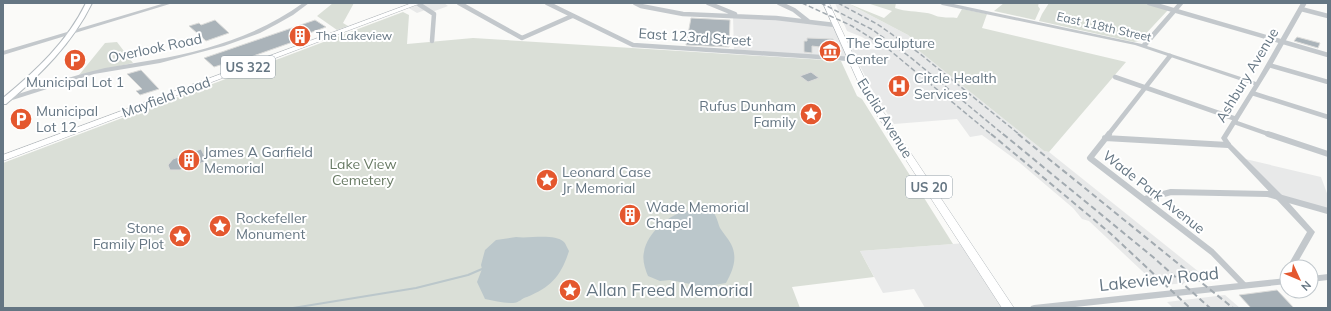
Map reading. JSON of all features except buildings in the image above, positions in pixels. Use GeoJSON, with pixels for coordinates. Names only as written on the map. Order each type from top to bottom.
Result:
{"type":"FeatureCollection","features":[{"type":"Feature","properties":{"kind":"main road"},"geometry":{"type":"LineString","coordinates":[[4,101],[38,70],[72,32],[89,3]]}},
{"type":"Feature","properties":{"kind":"main road","name":"Mayfield Road"},"geometry":{"type":"LineString","coordinates":[[3,158],[418,3]]}},
{"type":"Feature","properties":{"kind":"main road","name":"Euclid Avenue"},"geometry":{"type":"LineString","coordinates":[[826,3],[868,95],[1008,308]]}},
{"type":"Feature","properties":{"kind":"street"},"geometry":{"type":"LineString","coordinates":[[3,53],[170,3]]}},
{"type":"Feature","properties":{"kind":"street","name":"Overlook Road"},"geometry":{"type":"LineString","coordinates":[[4,101],[83,76],[180,57],[226,44],[265,28],[294,12],[306,3]]}},
{"type":"Feature","properties":{"kind":"street"},"geometry":{"type":"LineString","coordinates":[[418,3],[434,14],[432,41]]}},
{"type":"Feature","properties":{"kind":"street"},"geometry":{"type":"LineString","coordinates":[[459,3],[522,38],[572,16]]}},
{"type":"Feature","properties":{"kind":"street","name":"East 123rd Street"},"geometry":{"type":"LineString","coordinates":[[547,3],[633,46],[851,59]]}},
{"type":"Feature","properties":{"kind":"street"},"geometry":{"type":"LineString","coordinates":[[635,3],[641,6],[684,14],[739,16],[835,24]]}},
{"type":"Feature","properties":{"kind":"street"},"geometry":{"type":"LineString","coordinates":[[708,3],[739,16]]}},
{"type":"Feature","properties":{"kind":"street"},"geometry":{"type":"LineString","coordinates":[[779,3],[794,10],[808,21]]}},
{"type":"Feature","properties":{"kind":"street","name":"East 118th Street"},"geometry":{"type":"LineString","coordinates":[[942,3],[1143,47],[1257,84]]}},
{"type":"Feature","properties":{"kind":"street"},"geometry":{"type":"LineString","coordinates":[[1149,3],[1328,55]]}},
{"type":"Feature","properties":{"kind":"street"},"geometry":{"type":"LineString","coordinates":[[1143,47],[1181,3]]}},
{"type":"Feature","properties":{"kind":"street","name":"Ashbury Avenue"},"geometry":{"type":"LineString","coordinates":[[1295,259],[1311,232],[1228,145],[1224,138],[1283,42],[1304,3]]}},
{"type":"Feature","properties":{"kind":"street"},"geometry":{"type":"LineString","coordinates":[[1300,9],[1328,16]]}},
{"type":"Feature","properties":{"kind":"street","name":"Wade Park Avenue"},"geometry":{"type":"LineString","coordinates":[[1170,56],[1090,158],[1212,252],[1244,285]]}},
{"type":"Feature","properties":{"kind":"street"},"geometry":{"type":"LineString","coordinates":[[1269,65],[1328,82]]}},
{"type":"Feature","properties":{"kind":"street"},"geometry":{"type":"LineString","coordinates":[[1115,77],[1328,154]]}},
{"type":"Feature","properties":{"kind":"street"},"geometry":{"type":"LineString","coordinates":[[1252,93],[1328,117]]}},
{"type":"Feature","properties":{"kind":"street"},"geometry":{"type":"LineString","coordinates":[[1105,138],[1228,145]]}},
{"type":"Feature","properties":{"kind":"street"},"geometry":{"type":"LineString","coordinates":[[1145,200],[1171,192],[1268,194],[1328,211]]}},
{"type":"Feature","properties":{"kind":"street","name":"Lakeview Road"},"geometry":{"type":"LineString","coordinates":[[1034,308],[1279,282]]}},
{"type":"Feature","properties":{"kind":"shaded area"},"geometry":{"type":"Polygon","coordinates":[[[418,3],[444,3],[448,6],[432,12],[428,9],[417,13],[407,7],[418,3]]]}},
{"type":"Feature","properties":{"kind":"shaded area"},"geometry":{"type":"Polygon","coordinates":[[[835,3],[847,3],[908,35],[914,40],[913,46],[1209,280],[1158,286],[1089,221],[1082,219],[1073,208],[1020,163],[982,135],[970,137],[957,119],[894,124],[871,88],[851,48],[882,50],[862,37],[847,31],[835,3]]]}},
{"type":"Feature","properties":{"kind":"shaded area"},"geometry":{"type":"Polygon","coordinates":[[[733,16],[835,25],[851,59],[734,52],[733,16]]]}},
{"type":"Feature","properties":{"kind":"shaded area"},"geometry":{"type":"Polygon","coordinates":[[[1241,158],[1321,177],[1328,196],[1328,211],[1279,197],[1241,158]]]}},
{"type":"Feature","properties":{"kind":"shaded area"},"geometry":{"type":"Polygon","coordinates":[[[687,211],[712,211],[720,228],[731,244],[734,254],[733,269],[726,283],[697,288],[690,284],[670,280],[660,281],[648,276],[643,255],[649,238],[654,231],[666,220],[680,213],[687,211]]]}},
{"type":"Feature","properties":{"kind":"shaded area"},"geometry":{"type":"Polygon","coordinates":[[[516,237],[548,237],[560,239],[564,242],[569,251],[566,260],[559,274],[549,285],[517,302],[506,303],[485,299],[477,282],[482,269],[481,265],[485,250],[496,240],[516,237]]]}},
{"type":"Feature","properties":{"kind":"shaded area"},"geometry":{"type":"Polygon","coordinates":[[[966,243],[1008,308],[925,308],[914,289],[883,293],[860,251],[966,243]]]}},
{"type":"Feature","properties":{"kind":"shaded area"},"geometry":{"type":"Polygon","coordinates":[[[1225,295],[1240,308],[1173,308],[1167,302],[1225,295]]]}},
{"type":"Feature","properties":{"kind":"green space"},"geometry":{"type":"Polygon","coordinates":[[[333,3],[354,3],[343,23],[348,26],[337,30],[317,16],[333,3]]]}},
{"type":"Feature","properties":{"kind":"green space"},"geometry":{"type":"Polygon","coordinates":[[[847,3],[884,18],[892,11],[867,3],[896,3],[895,8],[907,11],[929,13],[944,17],[957,18],[962,9],[987,14],[982,28],[1126,62],[1049,152],[1044,151],[913,46],[914,40],[908,35],[847,3]]]}},
{"type":"Feature","properties":{"kind":"green space"},"geometry":{"type":"Polygon","coordinates":[[[1004,3],[1039,3],[1038,6],[1040,9],[1035,20],[994,11],[1004,3]]]}},
{"type":"Feature","properties":{"kind":"green space"},"geometry":{"type":"Polygon","coordinates":[[[1049,3],[1145,3],[1168,10],[1139,41],[1134,42],[1039,21],[1049,3]]]}},
{"type":"Feature","properties":{"kind":"green space","name":"Lake View Cemetery"},"geometry":{"type":"Polygon","coordinates":[[[403,12],[409,15],[407,44],[473,38],[841,61],[857,96],[862,99],[953,244],[860,251],[874,277],[792,287],[800,308],[3,308],[3,163],[403,12]]]}},
{"type":"Feature","properties":{"kind":"green space"},"geometry":{"type":"Polygon","coordinates":[[[117,42],[133,63],[79,75],[105,43],[117,42]]]}},
{"type":"Feature","properties":{"kind":"waterway"},"geometry":{"type":"LineString","coordinates":[[293,308],[416,288],[468,275],[482,269]]}},
{"type":"Feature","properties":{"kind":"railway"},"geometry":{"type":"LineString","coordinates":[[802,3],[852,26],[887,48],[992,135]]}},
{"type":"Feature","properties":{"kind":"railway"},"geometry":{"type":"LineString","coordinates":[[821,3],[873,30],[910,57],[1004,135]]}},
{"type":"Feature","properties":{"kind":"railway"},"geometry":{"type":"LineString","coordinates":[[838,3],[877,24],[919,53],[1020,135]]}},
{"type":"Feature","properties":{"kind":"railway"},"geometry":{"type":"LineString","coordinates":[[991,134],[1110,233],[1190,308]]}},
{"type":"Feature","properties":{"kind":"railway"},"geometry":{"type":"LineString","coordinates":[[1003,134],[1153,257],[1210,308]]}},
{"type":"Feature","properties":{"kind":"railway"},"geometry":{"type":"LineString","coordinates":[[1018,134],[1233,308]]}},
{"type":"Feature","properties":{"kind":"place","name":"The Lakeview"},"geometry":{"type":"Point","coordinates":[300,36]}},
{"type":"Feature","properties":{"kind":"place","name":"The Sculpture Center"},"geometry":{"type":"Point","coordinates":[830,51]}},
{"type":"Feature","properties":{"kind":"place","name":"Municipal Lot 1"},"geometry":{"type":"Point","coordinates":[75,60]}},
{"type":"Feature","properties":{"kind":"place","name":"Circle Health Services"},"geometry":{"type":"Point","coordinates":[899,86]}},
{"type":"Feature","properties":{"kind":"place","name":"Rufus Dunham Family"},"geometry":{"type":"Point","coordinates":[811,114]}},
{"type":"Feature","properties":{"kind":"place","name":"Municipal Lot 12"},"geometry":{"type":"Point","coordinates":[21,119]}},
{"type":"Feature","properties":{"kind":"place","name":"James A Garfield Memorial"},"geometry":{"type":"Point","coordinates":[189,160]}},
{"type":"Feature","properties":{"kind":"place","name":"Leonard Case Jr Memorial"},"geometry":{"type":"Point","coordinates":[547,180]}},
{"type":"Feature","properties":{"kind":"place","name":"Wade Memorial Chapel"},"geometry":{"type":"Point","coordinates":[630,215]}},
{"type":"Feature","properties":{"kind":"place","name":"Rockefeller Monument"},"geometry":{"type":"Point","coordinates":[220,226]}},
{"type":"Feature","properties":{"kind":"place","name":"Stone Family Plot"},"geometry":{"type":"Point","coordinates":[180,236]}},
{"type":"Feature","properties":{"kind":"place","name":"Allan Freed Memorial"},"geometry":{"type":"Point","coordinates":[570,290]}}]}
